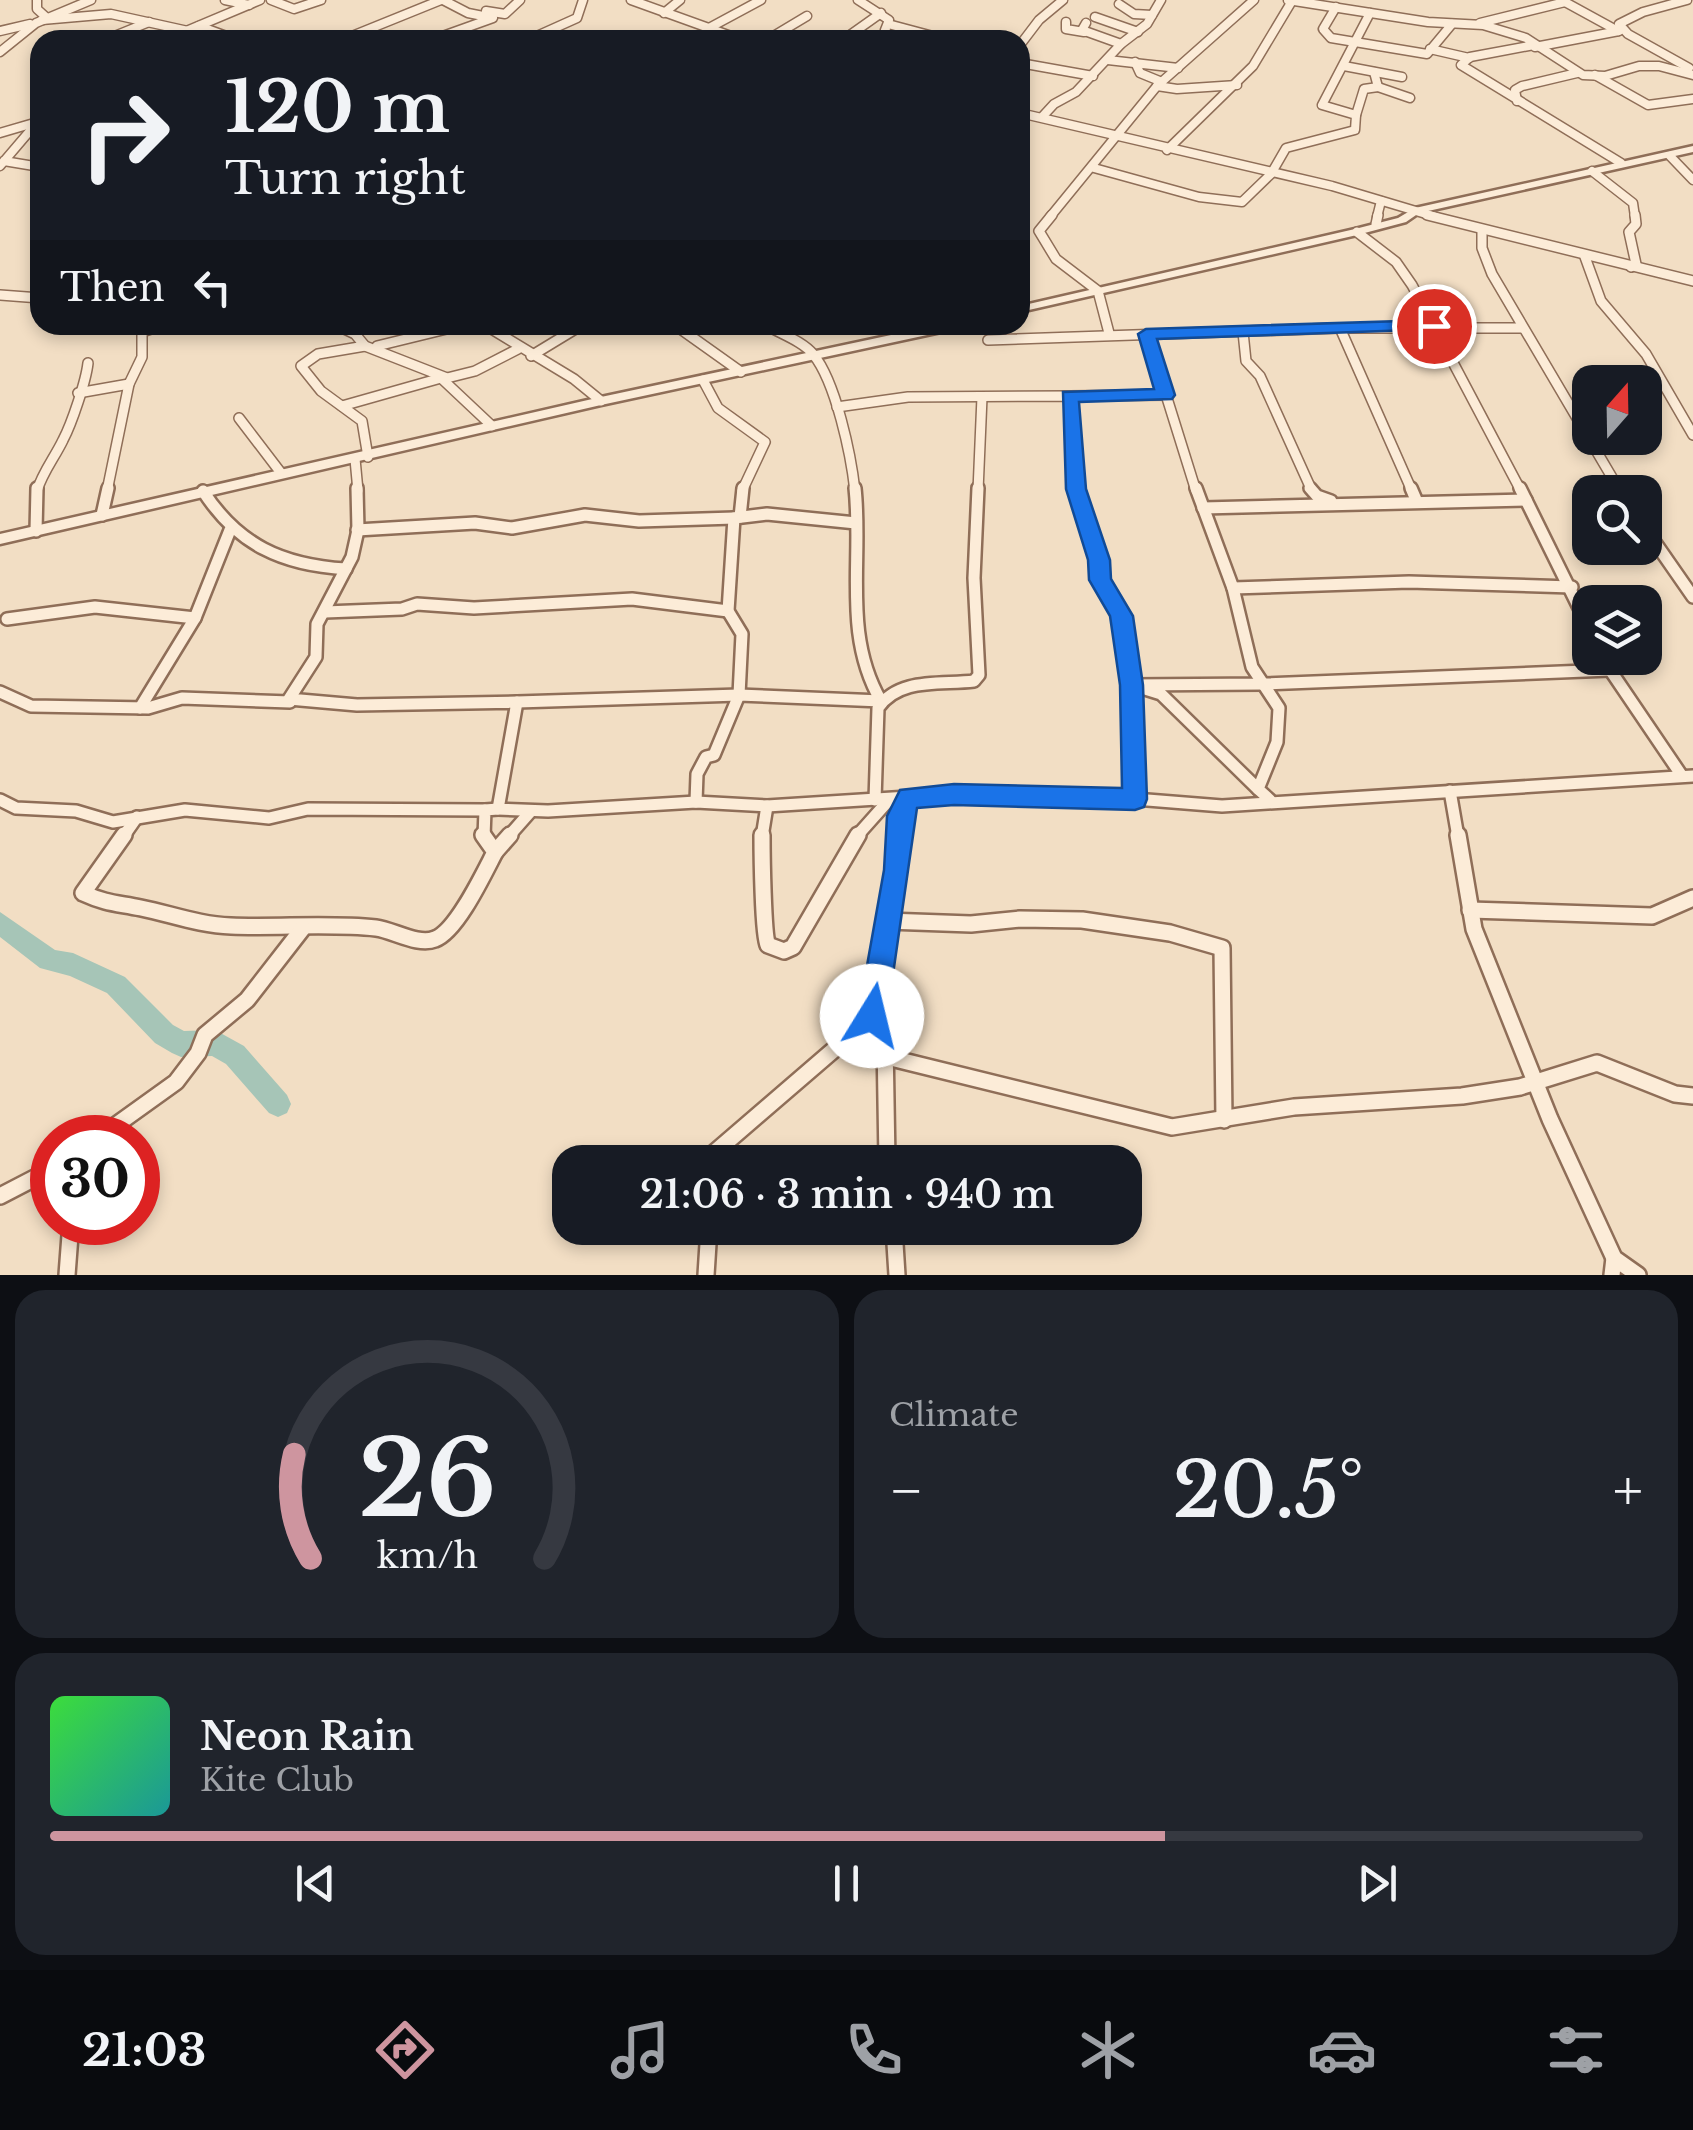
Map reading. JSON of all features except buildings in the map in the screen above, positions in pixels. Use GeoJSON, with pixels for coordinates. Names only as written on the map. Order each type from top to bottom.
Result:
{"type":"FeatureCollection","features":[{"type":"Feature","properties":{"kind":"street"},"geometry":{"type":"LineString","coordinates":[[37,0],[41,20]]}},
{"type":"Feature","properties":{"kind":"street"},"geometry":{"type":"LineString","coordinates":[[0,31],[92,0]]}},
{"type":"Feature","properties":{"kind":"street"},"geometry":{"type":"LineString","coordinates":[[225,0],[248,5]]}},
{"type":"Feature","properties":{"kind":"street"},"geometry":{"type":"LineString","coordinates":[[190,30],[260,0]]}},
{"type":"Feature","properties":{"kind":"street"},"geometry":{"type":"LineString","coordinates":[[271,0],[294,8],[320,0]]}},
{"type":"Feature","properties":{"kind":"street"},"geometry":{"type":"LineString","coordinates":[[367,30],[442,0],[468,13],[493,18],[460,30]]}},
{"type":"Feature","properties":{"kind":"street"},"geometry":{"type":"LineString","coordinates":[[468,13],[477,10],[505,14],[520,0]]}},
{"type":"Feature","properties":{"kind":"street"},"geometry":{"type":"LineString","coordinates":[[550,30],[577,18],[583,0]]}},
{"type":"Feature","properties":{"kind":"street"},"geometry":{"type":"LineString","coordinates":[[631,0],[715,30]]}},
{"type":"Feature","properties":{"kind":"street"},"geometry":{"type":"LineString","coordinates":[[664,13],[680,0]]}},
{"type":"Feature","properties":{"kind":"street"},"geometry":{"type":"LineString","coordinates":[[710,28],[762,0]]}},
{"type":"Feature","properties":{"kind":"street"},"geometry":{"type":"LineString","coordinates":[[858,0],[889,20],[885,30]]}},
{"type":"Feature","properties":{"kind":"street"},"geometry":{"type":"LineString","coordinates":[[1030,32],[1063,0]]}},
{"type":"Feature","properties":{"kind":"street"},"geometry":{"type":"LineString","coordinates":[[1042,117],[1093,76],[1138,32],[1161,0]]}},
{"type":"Feature","properties":{"kind":"street"},"geometry":{"type":"LineString","coordinates":[[1109,334],[1098,292],[1056,258],[1044,234],[1039,232],[1077,180],[1094,168],[1159,84],[1254,0]]}},
{"type":"Feature","properties":{"kind":"street"},"geometry":{"type":"LineString","coordinates":[[1166,150],[1262,59],[1290,0],[1452,24],[1476,24],[1565,2],[1693,72]]}},
{"type":"Feature","properties":{"kind":"street"},"geometry":{"type":"LineString","coordinates":[[1621,31],[1619,24],[1624,20],[1687,0]]}},
{"type":"Feature","properties":{"kind":"street"},"geometry":{"type":"LineString","coordinates":[[1119,4],[1130,12],[1152,15]]}},
{"type":"Feature","properties":{"kind":"street"},"geometry":{"type":"LineString","coordinates":[[1336,8],[1324,30],[1331,38],[1427,54],[1452,24]]}},
{"type":"Feature","properties":{"kind":"street"},"geometry":{"type":"LineString","coordinates":[[1130,12],[1138,32]]}},
{"type":"Feature","properties":{"kind":"street"},"geometry":{"type":"LineString","coordinates":[[0,52],[41,20],[100,13],[184,30]]}},
{"type":"Feature","properties":{"kind":"street"},"geometry":{"type":"LineString","coordinates":[[857,30],[880,13]]}},
{"type":"Feature","properties":{"kind":"street"},"geometry":{"type":"LineString","coordinates":[[1356,115],[1322,105],[1370,13]]}},
{"type":"Feature","properties":{"kind":"street"},"geometry":{"type":"LineString","coordinates":[[783,30],[806,16]]}},
{"type":"Feature","properties":{"kind":"street"},"geometry":{"type":"LineString","coordinates":[[1095,17],[1138,32]]}},
{"type":"Feature","properties":{"kind":"street"},"geometry":{"type":"LineString","coordinates":[[130,30],[150,22]]}},
{"type":"Feature","properties":{"kind":"street"},"geometry":{"type":"LineString","coordinates":[[1066,22],[1066,28],[1086,27],[1122,44]]}},
{"type":"Feature","properties":{"kind":"street"},"geometry":{"type":"LineString","coordinates":[[888,24],[910,30]]}},
{"type":"Feature","properties":{"kind":"street"},"geometry":{"type":"LineString","coordinates":[[1476,24],[1526,38],[1578,72],[1595,75],[1659,66],[1693,72]]}},
{"type":"Feature","properties":{"kind":"street"},"geometry":{"type":"LineString","coordinates":[[199,26],[210,30]]}},
{"type":"Feature","properties":{"kind":"street"},"geometry":{"type":"LineString","coordinates":[[1430,49],[1470,58],[1621,31]]}},
{"type":"Feature","properties":{"kind":"street"},"geometry":{"type":"LineString","coordinates":[[1470,58],[1461,65],[1464,69],[1621,162]]}},
{"type":"Feature","properties":{"kind":"street"},"geometry":{"type":"LineString","coordinates":[[1108,60],[1178,68]]}},
{"type":"Feature","properties":{"kind":"street"},"geometry":{"type":"LineString","coordinates":[[1135,62],[1140,73],[1159,84],[1236,85]]}},
{"type":"Feature","properties":{"kind":"street"},"geometry":{"type":"LineString","coordinates":[[1030,64],[1093,76]]}},
{"type":"Feature","properties":{"kind":"street"},"geometry":{"type":"LineString","coordinates":[[1344,66],[1402,77]]}},
{"type":"Feature","properties":{"kind":"street"},"geometry":{"type":"LineString","coordinates":[[1374,72],[1378,87]]}},
{"type":"Feature","properties":{"kind":"street"},"geometry":{"type":"LineString","coordinates":[[1517,101],[1515,90],[1522,86],[1578,72]]}},
{"type":"Feature","properties":{"kind":"street"},"geometry":{"type":"LineString","coordinates":[[1595,75],[1648,105],[1693,99]]}},
{"type":"Feature","properties":{"kind":"street"},"geometry":{"type":"LineString","coordinates":[[1094,168],[1198,198],[1237,204],[1271,174],[1286,148],[1354,130],[1364,89],[1378,87],[1410,98]]}},
{"type":"Feature","properties":{"kind":"street"},"geometry":{"type":"LineString","coordinates":[[1030,115],[1381,201],[1482,231],[1690,283]]}},
{"type":"Feature","properties":{"kind":"street"},"geometry":{"type":"LineString","coordinates":[[0,133],[30,124]]}},
{"type":"Feature","properties":{"kind":"street"},"geometry":{"type":"LineString","coordinates":[[2,164],[30,131]]}},
{"type":"Feature","properties":{"kind":"street"},"geometry":{"type":"LineString","coordinates":[[1030,307],[1357,232],[1402,220],[1415,211],[1693,149]]}},
{"type":"Feature","properties":{"kind":"street"},"geometry":{"type":"LineString","coordinates":[[1670,156],[1692,179]]}},
{"type":"Feature","properties":{"kind":"street"},"geometry":{"type":"LineString","coordinates":[[2,164],[30,165]]}},
{"type":"Feature","properties":{"kind":"street"},"geometry":{"type":"LineString","coordinates":[[1592,171],[1633,203],[1636,224],[1630,232],[1636,264],[1630,267]]}},
{"type":"Feature","properties":{"kind":"street"},"geometry":{"type":"LineString","coordinates":[[1376,224],[1381,201]]}},
{"type":"Feature","properties":{"kind":"street"},"geometry":{"type":"LineString","coordinates":[[1482,231],[1482,248],[1492,274],[1611,475]]}},
{"type":"Feature","properties":{"kind":"street"},"geometry":{"type":"LineString","coordinates":[[1233,588],[1409,582],[1572,587],[1396,262],[1357,232]]}},
{"type":"Feature","properties":{"kind":"street"},"geometry":{"type":"LineString","coordinates":[[1584,257],[1595,298],[1626,326],[1647,354],[1671,396],[1674,410],[1693,435]]}},
{"type":"Feature","properties":{"kind":"street"},"geometry":{"type":"LineString","coordinates":[[0,295],[30,297]]}},
{"type":"Feature","properties":{"kind":"street"},"geometry":{"type":"LineString","coordinates":[[988,340],[1340,328],[1522,328]]}},
{"type":"Feature","properties":{"kind":"street"},"geometry":{"type":"LineString","coordinates":[[1340,328],[1416,502]]}},
{"type":"Feature","properties":{"kind":"street"},"geometry":{"type":"LineString","coordinates":[[1243,332],[1246,361],[1260,376],[1308,486],[1317,496],[1340,503]]}},
{"type":"Feature","properties":{"kind":"street"},"geometry":{"type":"LineString","coordinates":[[1146,334],[1233,588],[1252,667],[1279,708],[1277,742],[1258,789]]}},
{"type":"Feature","properties":{"kind":"street"},"geometry":{"type":"LineString","coordinates":[[102,515],[129,384],[142,357],[140,335]]}},
{"type":"Feature","properties":{"kind":"street"},"geometry":{"type":"LineString","coordinates":[[356,335],[371,346],[441,378],[492,426]]}},
{"type":"Feature","properties":{"kind":"street"},"geometry":{"type":"LineString","coordinates":[[290,702],[296,684],[316,657],[312,646],[346,569],[357,530],[362,458],[362,421],[321,391],[300,366],[318,354],[419,335]]}},
{"type":"Feature","properties":{"kind":"street"},"geometry":{"type":"LineString","coordinates":[[499,335],[570,376],[601,401]]}},
{"type":"Feature","properties":{"kind":"street"},"geometry":{"type":"LineString","coordinates":[[531,356],[566,335]]}},
{"type":"Feature","properties":{"kind":"street"},"geometry":{"type":"LineString","coordinates":[[690,335],[740,372]]}},
{"type":"Feature","properties":{"kind":"street"},"geometry":{"type":"LineString","coordinates":[[767,806],[760,824],[768,887],[762,930],[768,946],[784,951],[793,947],[858,832],[882,800],[881,701],[866,682],[860,658],[855,601],[856,523],[848,448],[837,407],[814,354],[783,335]]}},
{"type":"Feature","properties":{"kind":"street"},"geometry":{"type":"LineString","coordinates":[[0,539],[203,490],[906,335]]}},
{"type":"Feature","properties":{"kind":"street"},"geometry":{"type":"LineString","coordinates":[[342,406],[477,370],[518,349]]}},
{"type":"Feature","properties":{"kind":"street"},"geometry":{"type":"LineString","coordinates":[[36,532],[37,487],[65,438],[78,393],[86,382],[88,363]]}},
{"type":"Feature","properties":{"kind":"street"},"geometry":{"type":"LineString","coordinates":[[696,802],[697,774],[706,756],[714,755],[739,694],[742,634],[728,611],[737,518],[741,492],[764,442],[718,408],[703,380]]}},
{"type":"Feature","properties":{"kind":"street"},"geometry":{"type":"LineString","coordinates":[[78,393],[129,384]]}},
{"type":"Feature","properties":{"kind":"street"},"geometry":{"type":"LineString","coordinates":[[837,407],[908,398],[1166,395]]}},
{"type":"Feature","properties":{"kind":"street"},"geometry":{"type":"LineString","coordinates":[[1069,396],[1076,489],[1099,560],[1100,580],[1122,616],[1132,685],[1135,799]]}},
{"type":"Feature","properties":{"kind":"street"},"geometry":{"type":"LineString","coordinates":[[0,692],[31,706],[140,708],[182,698],[518,702],[610,697],[702,699],[739,694],[881,701],[897,689],[974,681],[979,675],[974,578],[982,397]]}},
{"type":"Feature","properties":{"kind":"street"},"geometry":{"type":"LineString","coordinates":[[239,418],[281,473]]}},
{"type":"Feature","properties":{"kind":"street"},"geometry":{"type":"LineString","coordinates":[[203,490],[220,522],[254,548],[306,565],[346,569]]}},
{"type":"Feature","properties":{"kind":"street"},"geometry":{"type":"LineString","coordinates":[[1203,508],[1526,500]]}},
{"type":"Feature","properties":{"kind":"street"},"geometry":{"type":"LineString","coordinates":[[357,530],[475,523],[512,528],[585,515],[639,521],[767,514],[856,523]]}},
{"type":"Feature","properties":{"kind":"street"},"geometry":{"type":"LineString","coordinates":[[140,708],[194,618],[230,530]]}},
{"type":"Feature","properties":{"kind":"street"},"geometry":{"type":"LineString","coordinates":[[1662,552],[1693,597]]}},
{"type":"Feature","properties":{"kind":"street"},"geometry":{"type":"LineString","coordinates":[[325,612],[417,604],[474,608],[632,598],[728,611]]}},
{"type":"Feature","properties":{"kind":"street"},"geometry":{"type":"LineString","coordinates":[[6,619],[95,607],[194,618]]}},
{"type":"Feature","properties":{"kind":"street"},"geometry":{"type":"LineString","coordinates":[[1132,685],[1263,684],[1572,672]]}},
{"type":"Feature","properties":{"kind":"street"},"geometry":{"type":"LineString","coordinates":[[1614,675],[1687,776]]}},
{"type":"Feature","properties":{"kind":"street"},"geometry":{"type":"LineString","coordinates":[[1132,685],[1162,694],[1270,800]]}},
{"type":"Feature","properties":{"kind":"street"},"geometry":{"type":"LineString","coordinates":[[495,852],[484,840],[480,822],[492,810],[518,702]]}},
{"type":"Feature","properties":{"kind":"street"},"geometry":{"type":"LineString","coordinates":[[0,800],[16,808],[76,811],[114,822],[184,810],[269,818],[308,809],[531,811],[696,802],[767,806],[954,794],[1135,799],[1222,806],[1687,776]]}},
{"type":"Feature","properties":{"kind":"street"},"geometry":{"type":"LineString","coordinates":[[1450,791],[1474,929],[1613,1266],[1638,1275]]}},
{"type":"Feature","properties":{"kind":"street"},"geometry":{"type":"LineString","coordinates":[[887,1145],[887,1057],[885,1040],[872,1016],[897,870],[900,816],[909,798]]}},
{"type":"Feature","properties":{"kind":"street"},"geometry":{"type":"LineString","coordinates":[[137,817],[83,893],[113,906],[139,907],[178,919],[227,926],[377,928],[423,940],[436,939],[466,905],[495,852],[531,811]]}},
{"type":"Feature","properties":{"kind":"street"},"geometry":{"type":"LineString","coordinates":[[1470,910],[1652,916],[1693,898]]}},
{"type":"Feature","properties":{"kind":"street"},"geometry":{"type":"LineString","coordinates":[[887,921],[971,924],[1020,919],[1082,920],[1170,933],[1222,948],[1224,1120]]}},
{"type":"Feature","properties":{"kind":"street"},"geometry":{"type":"LineString","coordinates":[[131,1115],[166,1090],[200,1056],[206,1035],[230,1020],[253,995],[304,928]]}},
{"type":"Feature","properties":{"kind":"street"},"geometry":{"type":"LineString","coordinates":[[723,1145],[872,1016]]}},
{"type":"Feature","properties":{"kind":"street"},"geometry":{"type":"LineString","coordinates":[[887,1057],[1172,1127],[1294,1107],[1446,1098],[1520,1087],[1597,1063],[1674,1094],[1693,1096]]}},
{"type":"Feature","properties":{"kind":"street"},"geometry":{"type":"LineString","coordinates":[[0,1196],[30,1180]]}},
{"type":"Feature","properties":{"kind":"street"},"geometry":{"type":"LineString","coordinates":[[68,1275],[70,1245]]}},
{"type":"Feature","properties":{"kind":"street"},"geometry":{"type":"LineString","coordinates":[[706,1275],[708,1245]]}},
{"type":"Feature","properties":{"kind":"street"},"geometry":{"type":"LineString","coordinates":[[895,1245],[897,1275]]}},
{"type":"Feature","properties":{"kind":"waterway"},"geometry":{"type":"LineString","coordinates":[[0,923],[49,960],[73,965],[116,985],[164,1034],[181,1044],[215,1043],[235,1055],[278,1104]]}},
{"type":"Feature","properties":{"kind":"route"},"geometry":{"type":"LineString","coordinates":[[872,1016],[897,870],[900,816],[909,798],[954,794],[1135,799],[1132,685],[1122,616],[1100,580],[1099,560],[1076,489],[1069,396],[1166,395],[1146,334],[1434,326]]}}]}
